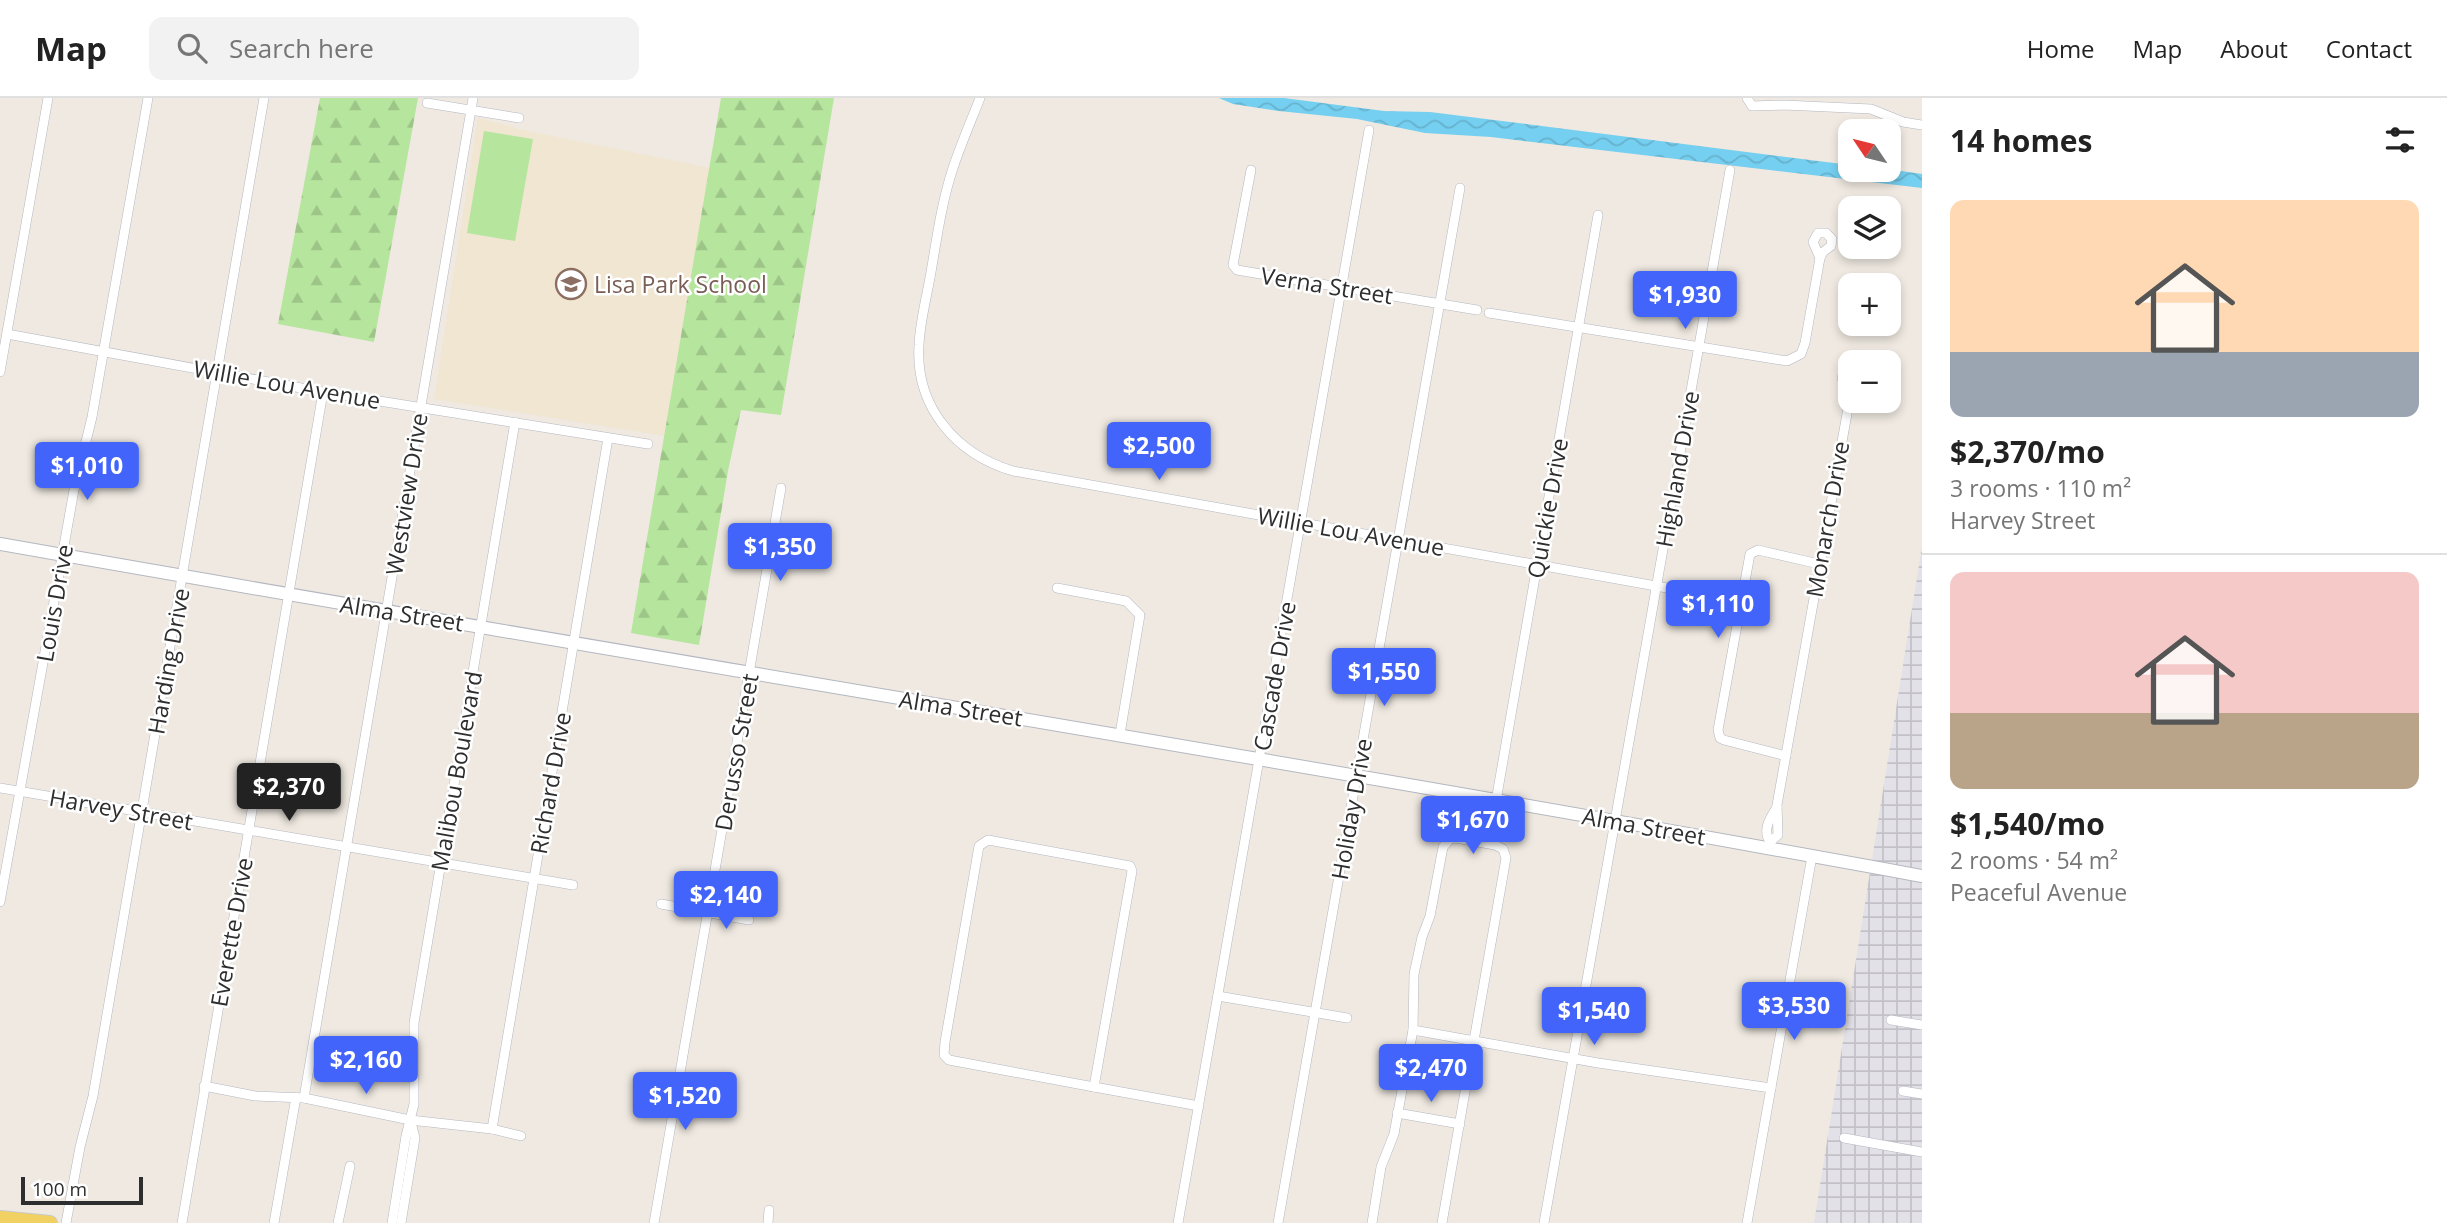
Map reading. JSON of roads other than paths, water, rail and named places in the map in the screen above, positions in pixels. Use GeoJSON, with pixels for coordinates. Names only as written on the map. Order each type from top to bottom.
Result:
{"type":"FeatureCollection","features":[{"type":"Feature","properties":{"kind":"main road"},"geometry":{"type":"LineString","coordinates":[[0,1218],[50,1223]]}},
{"type":"Feature","properties":{"kind":"street"},"geometry":{"type":"LineString","coordinates":[[0,372],[48,98]]}},
{"type":"Feature","properties":{"kind":"street","name":"Louis Drive"},"geometry":{"type":"LineString","coordinates":[[0,902],[148,98]]}},
{"type":"Feature","properties":{"kind":"street","name":"Harding Drive"},"geometry":{"type":"LineString","coordinates":[[66,1223],[80,1147],[93,1096],[264,98]]}},
{"type":"Feature","properties":{"kind":"street","name":"Westview Drive"},"geometry":{"type":"LineString","coordinates":[[274,1223],[346,847],[474,98]]}},
{"type":"Feature","properties":{"kind":"street","name":"Willie Lou Avenue"},"geometry":{"type":"LineString","coordinates":[[980,98],[946,191],[919,345],[925,393],[945,429],[967,450],[981,459],[1013,471],[1695,593]]}},
{"type":"Feature","properties":{"kind":"street"},"geometry":{"type":"LineString","coordinates":[[1747,98],[1752,106],[1871,109],[1903,122],[1922,125]]}},
{"type":"Feature","properties":{"kind":"street"},"geometry":{"type":"LineString","coordinates":[[427,103],[519,118]]}},
{"type":"Feature","properties":{"kind":"street","name":"Cascade Drive"},"geometry":{"type":"LineString","coordinates":[[1178,1223],[1370,130]]}},
{"type":"Feature","properties":{"kind":"street","name":"Verna Street"},"geometry":{"type":"LineString","coordinates":[[1251,170],[1233,265],[1239,271],[1477,310]]}},
{"type":"Feature","properties":{"kind":"street","name":"Highland Drive"},"geometry":{"type":"LineString","coordinates":[[1544,1223],[1730,170]]}},
{"type":"Feature","properties":{"kind":"street","name":"Holiday Drive"},"geometry":{"type":"LineString","coordinates":[[1278,1223],[1460,188]]}},
{"type":"Feature","properties":{"kind":"street","name":"Quickie Drive"},"geometry":{"type":"LineString","coordinates":[[1496,801],[1598,215]]}},
{"type":"Feature","properties":{"kind":"street"},"geometry":{"type":"LineString","coordinates":[[1489,313],[1787,361],[1796,357],[1805,343],[1820,257]]}},
{"type":"Feature","properties":{"kind":"street","name":"Willie Lou Avenue"},"geometry":{"type":"LineString","coordinates":[[8,334],[323,392],[648,444]]}},
{"type":"Feature","properties":{"kind":"street","name":"Everette Drive"},"geometry":{"type":"LineString","coordinates":[[181,1223],[323,392]]}},
{"type":"Feature","properties":{"kind":"street","name":"Monarch Drive"},"geometry":{"type":"LineString","coordinates":[[1770,845],[1778,835],[1777,807],[1847,413]]}},
{"type":"Feature","properties":{"kind":"street","name":"Malibou Boulevard"},"geometry":{"type":"LineString","coordinates":[[392,1223],[414,1104],[412,1034],[515,422]]}},
{"type":"Feature","properties":{"kind":"street","name":"Richard Drive"},"geometry":{"type":"LineString","coordinates":[[492,1129],[608,438]]}},
{"type":"Feature","properties":{"kind":"street","name":"Derusso Street"},"geometry":{"type":"LineString","coordinates":[[654,1223],[781,488]]}},
{"type":"Feature","properties":{"kind":"street","name":"Alma Street"},"geometry":{"type":"LineString","coordinates":[[0,544],[288,595],[1120,734],[1496,801],[1770,845],[1812,856],[1922,876]]}},
{"type":"Feature","properties":{"kind":"street"},"geometry":{"type":"LineString","coordinates":[[1786,756],[1720,738],[1718,730],[1722,703],[1750,554],[1758,550],[1819,564]]}},
{"type":"Feature","properties":{"kind":"street"},"geometry":{"type":"LineString","coordinates":[[1057,588],[1126,601],[1140,615],[1120,734]]}},
{"type":"Feature","properties":{"kind":"street","name":"Harvey Street"},"geometry":{"type":"LineString","coordinates":[[0,788],[573,885]]}},
{"type":"Feature","properties":{"kind":"street"},"geometry":{"type":"LineString","coordinates":[[1372,1223],[1381,1167],[1394,1134],[1413,1030],[1416,964],[1430,916],[1443,847],[1450,839],[1456,838],[1495,845],[1503,849],[1506,858],[1443,1223]]}},
{"type":"Feature","properties":{"kind":"street"},"geometry":{"type":"LineString","coordinates":[[1094,1087],[1132,871],[1130,866],[988,840],[982,842],[979,846],[944,1055],[949,1060],[1094,1087],[1199,1106]]}},
{"type":"Feature","properties":{"kind":"street"},"geometry":{"type":"LineString","coordinates":[[1747,1223],[1812,856]]}},
{"type":"Feature","properties":{"kind":"street"},"geometry":{"type":"LineString","coordinates":[[661,904],[749,920]]}},
{"type":"Feature","properties":{"kind":"street"},"geometry":{"type":"LineString","coordinates":[[1218,996],[1347,1018]]}},
{"type":"Feature","properties":{"kind":"street"},"geometry":{"type":"LineString","coordinates":[[1891,1020],[1922,1025]]}},
{"type":"Feature","properties":{"kind":"street"},"geometry":{"type":"LineString","coordinates":[[1413,1030],[1573,1059],[1771,1088]]}},
{"type":"Feature","properties":{"kind":"street"},"geometry":{"type":"LineString","coordinates":[[204,1086],[255,1096],[300,1098],[410,1120],[492,1129],[521,1136]]}},
{"type":"Feature","properties":{"kind":"street"},"geometry":{"type":"LineString","coordinates":[[1903,1091],[1922,1094]]}},
{"type":"Feature","properties":{"kind":"street"},"geometry":{"type":"LineString","coordinates":[[1397,1113],[1460,1124]]}},
{"type":"Feature","properties":{"kind":"street","name":"Malibou Boulevard"},"geometry":{"type":"LineString","coordinates":[[401,1223],[415,1138],[410,1120]]}},
{"type":"Feature","properties":{"kind":"street"},"geometry":{"type":"LineString","coordinates":[[1844,1138],[1922,1152]]}},
{"type":"Feature","properties":{"kind":"street"},"geometry":{"type":"LineString","coordinates":[[338,1223],[350,1166]]}},
{"type":"Feature","properties":{"kind":"street"},"geometry":{"type":"LineString","coordinates":[[768,1223],[769,1210]]}},
{"type":"Feature","properties":{"kind":"water"},"geometry":{"type":"Polygon","coordinates":[[[1219,98],[1284,98],[1384,111],[1430,112],[1838,163],[1838,178],[1491,137],[1425,133],[1357,119],[1233,104],[1219,98]]]}},
{"type":"Feature","properties":{"kind":"water"},"geometry":{"type":"Polygon","coordinates":[[[1901,171],[1922,174],[1922,188],[1871,182],[1901,182],[1901,171]]]}},
{"type":"Feature","properties":{"kind":"place","name":"Lisa Park School"},"geometry":{"type":"Point","coordinates":[571,284]}}]}
